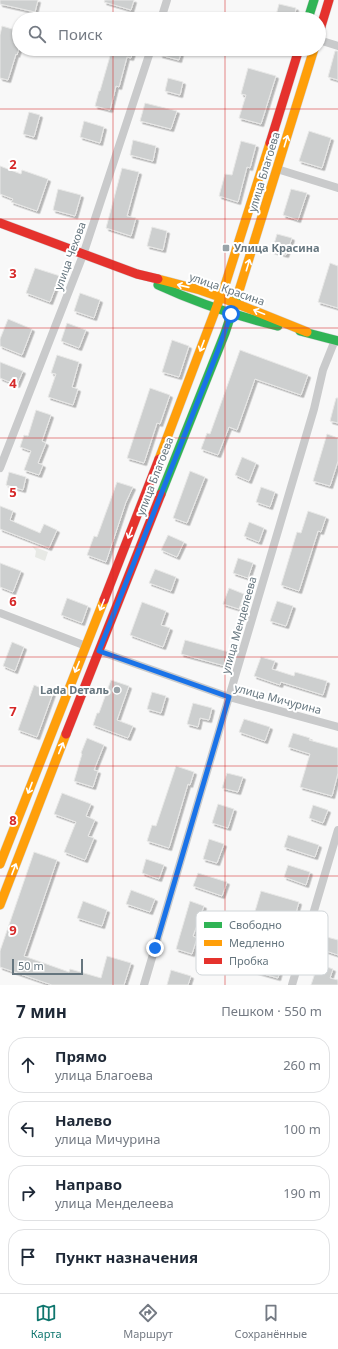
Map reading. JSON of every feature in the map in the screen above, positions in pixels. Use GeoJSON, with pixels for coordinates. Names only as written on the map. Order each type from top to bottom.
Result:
{"type":"FeatureCollection","features":[{"type":"Feature","properties":{"kind":"main road"},"geometry":{"type":"LineString","coordinates":[[310,12],[314,0]]}},
{"type":"Feature","properties":{"kind":"main road"},"geometry":{"type":"LineString","coordinates":[[325,12],[329,0]]}},
{"type":"Feature","properties":{"kind":"main road","name":"улица Благоева"},"geometry":{"type":"LineString","coordinates":[[0,864],[92,631],[216,309],[297,56]]}},
{"type":"Feature","properties":{"kind":"main road","name":"улица Благоева"},"geometry":{"type":"LineString","coordinates":[[0,905],[217,353],[235,302],[312,56]]}},
{"type":"Feature","properties":{"kind":"main road","name":"улица Красина"},"geometry":{"type":"LineString","coordinates":[[0,223],[137,274],[200,290],[235,302],[307,332]]}},
{"type":"Feature","properties":{"kind":"main road","name":"улица Красина"},"geometry":{"type":"LineString","coordinates":[[137,274],[175,294],[216,309],[307,332],[336,341]]}},
{"type":"Feature","properties":{"kind":"main road"},"geometry":{"type":"LineString","coordinates":[[92,631],[92,644],[99,651]]}},
{"type":"Feature","properties":{"kind":"main road"},"geometry":{"type":"LineString","coordinates":[[86,646],[90,650],[94,660],[94,665]]}},
{"type":"Feature","properties":{"kind":"street"},"geometry":{"type":"LineString","coordinates":[[163,12],[167,0]]}},
{"type":"Feature","properties":{"kind":"street"},"geometry":{"type":"LineString","coordinates":[[326,42],[338,46]]}},
{"type":"Feature","properties":{"kind":"street","name":"улица Чехова"},"geometry":{"type":"LineString","coordinates":[[0,468],[83,254],[149,56]]}},
{"type":"Feature","properties":{"kind":"street"},"geometry":{"type":"LineString","coordinates":[[277,169],[338,188]]}},
{"type":"Feature","properties":{"kind":"street","name":"улица Менделеева"},"geometry":{"type":"LineString","coordinates":[[144,985],[314,409],[323,370],[336,341]]}},
{"type":"Feature","properties":{"kind":"street"},"geometry":{"type":"LineString","coordinates":[[0,613],[86,646]]}},
{"type":"Feature","properties":{"kind":"street","name":"улица Мичурина"},"geometry":{"type":"LineString","coordinates":[[99,651],[229,697],[338,727]]}},
{"type":"Feature","properties":{"kind":"street"},"geometry":{"type":"LineString","coordinates":[[314,911],[338,830]]}},
{"type":"Feature","properties":{"kind":"street"},"geometry":{"type":"LineString","coordinates":[[292,985],[295,975]]}},
{"type":"Feature","properties":{"kind":"shaded area"},"geometry":{"type":"Polygon","coordinates":[[[32,546],[48,552],[45,561],[35,557],[36,551],[32,546]]]}},
{"type":"Feature","properties":{"kind":"building"},"geometry":{"type":"Polygon","coordinates":[[[0,0],[38,0],[35,12],[0,4],[0,0]]]}},
{"type":"Feature","properties":{"kind":"building"},"geometry":{"type":"Polygon","coordinates":[[[105,0],[134,0],[131,10],[104,2],[105,0]]]}},
{"type":"Feature","properties":{"kind":"building"},"geometry":{"type":"Polygon","coordinates":[[[279,4],[296,8],[295,12],[277,12],[279,4]]]}},
{"type":"Feature","properties":{"kind":"building"},"geometry":{"type":"Polygon","coordinates":[[[2,26],[12,29],[12,56],[15,56],[8,80],[0,78],[0,35],[2,26]]]}},
{"type":"Feature","properties":{"kind":"building"},"geometry":{"type":"Polygon","coordinates":[[[335,51],[338,51],[338,80],[328,77],[335,51]]]}},
{"type":"Feature","properties":{"kind":"building"},"geometry":{"type":"Polygon","coordinates":[[[110,56],[132,56],[131,58],[127,57],[119,87],[116,86],[110,110],[95,106],[110,56]]]}},
{"type":"Feature","properties":{"kind":"building"},"geometry":{"type":"Polygon","coordinates":[[[164,56],[180,56],[179,60],[164,56]]]}},
{"type":"Feature","properties":{"kind":"building"},"geometry":{"type":"Polygon","coordinates":[[[248,68],[276,76],[261,124],[239,118],[246,95],[241,94],[248,68]]]}},
{"type":"Feature","properties":{"kind":"building"},"geometry":{"type":"Polygon","coordinates":[[[168,78],[183,82],[180,95],[165,91],[168,78]]]}},
{"type":"Feature","properties":{"kind":"building"},"geometry":{"type":"Polygon","coordinates":[[[145,103],[177,111],[171,129],[140,121],[145,103]]]}},
{"type":"Feature","properties":{"kind":"building"},"geometry":{"type":"Polygon","coordinates":[[[29,112],[40,115],[34,137],[23,134],[29,112]]]}},
{"type":"Feature","properties":{"kind":"building"},"geometry":{"type":"Polygon","coordinates":[[[84,121],[104,127],[100,143],[80,137],[84,121]]]}},
{"type":"Feature","properties":{"kind":"building"},"geometry":{"type":"Polygon","coordinates":[[[309,131],[331,138],[322,168],[299,161],[309,131]]]}},
{"type":"Feature","properties":{"kind":"building"},"geometry":{"type":"Polygon","coordinates":[[[133,140],[156,146],[153,161],[130,155],[133,140]]]}},
{"type":"Feature","properties":{"kind":"building"},"geometry":{"type":"Polygon","coordinates":[[[241,141],[256,145],[250,168],[247,167],[238,202],[219,196],[225,174],[232,175],[241,141]]]}},
{"type":"Feature","properties":{"kind":"building"},"geometry":{"type":"Polygon","coordinates":[[[0,166],[21,174],[22,170],[48,179],[37,211],[11,202],[13,199],[0,194],[0,166]]]}},
{"type":"Feature","properties":{"kind":"building"},"geometry":{"type":"Polygon","coordinates":[[[122,168],[139,172],[127,216],[136,218],[131,236],[106,228],[122,168]]]}},
{"type":"Feature","properties":{"kind":"building"},"geometry":{"type":"Polygon","coordinates":[[[58,189],[81,195],[75,216],[53,210],[58,189]]]}},
{"type":"Feature","properties":{"kind":"building"},"geometry":{"type":"Polygon","coordinates":[[[291,189],[307,193],[298,220],[283,215],[291,189]]]}},
{"type":"Feature","properties":{"kind":"building"},"geometry":{"type":"Polygon","coordinates":[[[152,227],[167,231],[163,250],[147,246],[152,227]]]}},
{"type":"Feature","properties":{"kind":"building"},"geometry":{"type":"Polygon","coordinates":[[[277,234],[292,238],[286,255],[272,251],[277,234]]]}},
{"type":"Feature","properties":{"kind":"building"},"geometry":{"type":"Polygon","coordinates":[[[330,263],[338,266],[338,308],[318,302],[330,263]]]}},
{"type":"Feature","properties":{"kind":"building"},"geometry":{"type":"Polygon","coordinates":[[[35,268],[60,276],[50,302],[26,293],[35,268]]]}},
{"type":"Feature","properties":{"kind":"building"},"geometry":{"type":"Polygon","coordinates":[[[80,293],[100,300],[94,318],[74,311],[80,293]]]}},
{"type":"Feature","properties":{"kind":"building"},"geometry":{"type":"Polygon","coordinates":[[[8,319],[32,329],[22,355],[0,346],[0,339],[8,319]]]}},
{"type":"Feature","properties":{"kind":"building"},"geometry":{"type":"Polygon","coordinates":[[[67,323],[86,330],[79,348],[61,341],[67,323]]]}},
{"type":"Feature","properties":{"kind":"building"},"geometry":{"type":"Polygon","coordinates":[[[172,340],[189,346],[179,377],[162,372],[172,340]]]}},
{"type":"Feature","properties":{"kind":"building"},"geometry":{"type":"Polygon","coordinates":[[[240,350],[308,375],[301,395],[255,379],[237,430],[229,427],[218,455],[201,449],[207,433],[210,434],[240,350]]]}},
{"type":"Feature","properties":{"kind":"building"},"geometry":{"type":"Polygon","coordinates":[[[57,355],[79,362],[72,387],[78,389],[73,405],[48,397],[56,374],[51,373],[57,355]]]}},
{"type":"Feature","properties":{"kind":"building"},"geometry":{"type":"Polygon","coordinates":[[[0,362],[23,371],[17,385],[0,378],[0,362]]]}},
{"type":"Feature","properties":{"kind":"building"},"geometry":{"type":"Polygon","coordinates":[[[150,388],[170,395],[160,424],[157,423],[144,463],[127,458],[150,388]]]}},
{"type":"Feature","properties":{"kind":"building"},"geometry":{"type":"Polygon","coordinates":[[[336,398],[338,398],[338,423],[330,421],[336,398]]]}},
{"type":"Feature","properties":{"kind":"building"},"geometry":{"type":"Polygon","coordinates":[[[36,410],[51,415],[42,441],[46,443],[38,463],[43,465],[39,475],[24,470],[31,451],[20,447],[24,435],[28,436],[36,410]]]}},
{"type":"Feature","properties":{"kind":"building"},"geometry":{"type":"Polygon","coordinates":[[[327,434],[338,438],[338,461],[330,486],[313,481],[327,434]]]}},
{"type":"Feature","properties":{"kind":"building"},"geometry":{"type":"Polygon","coordinates":[[[242,457],[256,463],[249,481],[235,475],[242,457]]]}},
{"type":"Feature","properties":{"kind":"building"},"geometry":{"type":"Polygon","coordinates":[[[190,471],[205,477],[187,523],[173,518],[190,471]]]}},
{"type":"Feature","properties":{"kind":"building"},"geometry":{"type":"Polygon","coordinates":[[[9,472],[26,477],[23,490],[6,485],[9,472]]]}},
{"type":"Feature","properties":{"kind":"building"},"geometry":{"type":"Polygon","coordinates":[[[117,482],[133,487],[126,502],[106,562],[87,555],[94,536],[97,537],[117,482]]]}},
{"type":"Feature","properties":{"kind":"building"},"geometry":{"type":"Polygon","coordinates":[[[261,487],[275,492],[270,507],[256,502],[261,487]]]}},
{"type":"Feature","properties":{"kind":"building"},"geometry":{"type":"Polygon","coordinates":[[[0,506],[13,511],[10,520],[40,533],[44,524],[57,530],[49,548],[0,529],[0,506]]]}},
{"type":"Feature","properties":{"kind":"building"},"geometry":{"type":"Polygon","coordinates":[[[308,511],[326,517],[321,532],[318,531],[299,591],[281,585],[297,532],[301,533],[308,511]]]}},
{"type":"Feature","properties":{"kind":"building"},"geometry":{"type":"Polygon","coordinates":[[[249,522],[264,528],[259,542],[244,536],[249,522]]]}},
{"type":"Feature","properties":{"kind":"building"},"geometry":{"type":"Polygon","coordinates":[[[168,535],[184,542],[177,557],[161,550],[168,535]]]}},
{"type":"Feature","properties":{"kind":"building"},"geometry":{"type":"Polygon","coordinates":[[[238,558],[253,563],[248,578],[233,573],[238,558]]]}},
{"type":"Feature","properties":{"kind":"building"},"geometry":{"type":"Polygon","coordinates":[[[0,563],[21,571],[13,592],[0,587],[0,563]]]}},
{"type":"Feature","properties":{"kind":"building"},"geometry":{"type":"Polygon","coordinates":[[[155,569],[176,577],[171,591],[149,583],[155,569]]]}},
{"type":"Feature","properties":{"kind":"building"},"geometry":{"type":"Polygon","coordinates":[[[229,588],[244,594],[239,609],[223,604],[229,588]]]}},
{"type":"Feature","properties":{"kind":"building"},"geometry":{"type":"Polygon","coordinates":[[[67,598],[88,606],[82,623],[61,615],[67,598]]]}},
{"type":"Feature","properties":{"kind":"building"},"geometry":{"type":"Polygon","coordinates":[[[277,601],[293,606],[286,626],[270,621],[277,601]]]}},
{"type":"Feature","properties":{"kind":"building"},"geometry":{"type":"Polygon","coordinates":[[[142,602],[166,611],[161,625],[170,628],[163,647],[130,635],[142,602]]]}},
{"type":"Feature","properties":{"kind":"building"},"geometry":{"type":"Polygon","coordinates":[[[185,640],[229,652],[225,666],[181,654],[185,640]]]}},
{"type":"Feature","properties":{"kind":"building"},"geometry":{"type":"Polygon","coordinates":[[[12,642],[24,647],[15,671],[3,666],[12,642]]]}},
{"type":"Feature","properties":{"kind":"building"},"geometry":{"type":"Polygon","coordinates":[[[261,657],[275,661],[272,669],[294,676],[295,672],[327,681],[323,695],[281,682],[280,685],[254,676],[261,657]]]}},
{"type":"Feature","properties":{"kind":"building"},"geometry":{"type":"Polygon","coordinates":[[[111,680],[129,686],[117,720],[133,726],[128,738],[93,725],[111,680]]]}},
{"type":"Feature","properties":{"kind":"building"},"geometry":{"type":"Polygon","coordinates":[[[34,685],[53,693],[37,737],[18,730],[34,685]]]}},
{"type":"Feature","properties":{"kind":"building"},"geometry":{"type":"Polygon","coordinates":[[[152,692],[166,696],[161,713],[147,709],[152,692]]]}},
{"type":"Feature","properties":{"kind":"building"},"geometry":{"type":"Polygon","coordinates":[[[193,703],[212,708],[209,720],[200,718],[198,727],[187,724],[193,703]]]}},
{"type":"Feature","properties":{"kind":"building"},"geometry":{"type":"Polygon","coordinates":[[[244,719],[270,727],[265,741],[239,732],[244,719]]]}},
{"type":"Feature","properties":{"kind":"building"},"geometry":{"type":"Polygon","coordinates":[[[293,733],[310,738],[309,740],[338,748],[338,773],[332,796],[300,787],[310,754],[288,747],[293,733]]]}},
{"type":"Feature","properties":{"kind":"building"},"geometry":{"type":"Polygon","coordinates":[[[87,738],[104,745],[94,770],[98,771],[93,787],[74,781],[82,754],[81,753],[87,738]]]}},
{"type":"Feature","properties":{"kind":"building"},"geometry":{"type":"Polygon","coordinates":[[[176,766],[194,772],[190,785],[188,784],[169,848],[147,841],[152,825],[156,826],[176,766]]]}},
{"type":"Feature","properties":{"kind":"building"},"geometry":{"type":"Polygon","coordinates":[[[227,773],[243,777],[238,792],[222,788],[227,773]]]}},
{"type":"Feature","properties":{"kind":"building"},"geometry":{"type":"Polygon","coordinates":[[[62,793],[91,804],[86,816],[95,820],[88,836],[94,838],[85,860],[64,852],[76,822],[54,814],[62,793]]]}},
{"type":"Feature","properties":{"kind":"building"},"geometry":{"type":"Polygon","coordinates":[[[218,804],[234,809],[228,828],[212,823],[218,804]]]}},
{"type":"Feature","properties":{"kind":"building"},"geometry":{"type":"Polygon","coordinates":[[[313,805],[328,810],[323,823],[309,818],[313,805]]]}},
{"type":"Feature","properties":{"kind":"building"},"geometry":{"type":"Polygon","coordinates":[[[288,835],[319,845],[315,857],[284,847],[288,835]]]}},
{"type":"Feature","properties":{"kind":"building"},"geometry":{"type":"Polygon","coordinates":[[[209,839],[224,844],[217,863],[203,859],[209,839]]]}},
{"type":"Feature","properties":{"kind":"building"},"geometry":{"type":"Polygon","coordinates":[[[34,852],[57,860],[24,956],[69,972],[70,969],[101,978],[107,956],[131,963],[124,985],[52,985],[0,967],[0,951],[34,852]]]}},
{"type":"Feature","properties":{"kind":"building"},"geometry":{"type":"Polygon","coordinates":[[[146,859],[164,865],[159,879],[142,873],[146,859]]]}},
{"type":"Feature","properties":{"kind":"building"},"geometry":{"type":"Polygon","coordinates":[[[288,865],[310,872],[306,885],[284,877],[288,865]]]}},
{"type":"Feature","properties":{"kind":"building"},"geometry":{"type":"Polygon","coordinates":[[[198,873],[227,882],[222,896],[193,886],[198,873]]]}},
{"type":"Feature","properties":{"kind":"building"},"geometry":{"type":"Polygon","coordinates":[[[131,890],[155,899],[150,912],[126,904],[131,890]]]}},
{"type":"Feature","properties":{"kind":"building"},"geometry":{"type":"Polygon","coordinates":[[[261,891],[299,902],[297,911],[255,911],[261,891]]]}},
{"type":"Feature","properties":{"kind":"building"},"geometry":{"type":"Polygon","coordinates":[[[83,901],[107,910],[102,926],[77,918],[83,901]]]}},
{"type":"Feature","properties":{"kind":"building"},"geometry":{"type":"Polygon","coordinates":[[[190,901],[204,906],[202,911],[196,911],[196,928],[193,936],[196,938],[196,941],[192,954],[176,949],[190,901]]]}},
{"type":"Feature","properties":{"kind":"building"},"geometry":{"type":"Polygon","coordinates":[[[328,937],[338,940],[338,955],[328,952],[328,937]]]}},
{"type":"Feature","properties":{"kind":"building"},"geometry":{"type":"Polygon","coordinates":[[[328,967],[333,969],[330,978],[338,980],[338,985],[311,985],[314,975],[328,975],[328,967]]]}},
{"type":"Feature","properties":{"kind":"building"},"geometry":{"type":"Polygon","coordinates":[[[171,970],[191,976],[188,985],[167,985],[171,970]]]}},
{"type":"Feature","properties":{"kind":"building"},"geometry":{"type":"Polygon","coordinates":[[[267,975],[279,975],[278,978],[267,975]]]}},
{"type":"Feature","properties":{"kind":"traffic: fast"},"geometry":{"type":"LineString","coordinates":[[310,12],[314,0]]}},
{"type":"Feature","properties":{"kind":"traffic: fast"},"geometry":{"type":"LineString","coordinates":[[158,285],[187,298],[247,318],[278,326]]}},
{"type":"Feature","properties":{"kind":"traffic: fast"},"geometry":{"type":"LineString","coordinates":[[161,494],[225,333],[238,294]]}},
{"type":"Feature","properties":{"kind":"traffic: fast"},"geometry":{"type":"LineString","coordinates":[[300,331],[338,341]]}},
{"type":"Feature","properties":{"kind":"traffic: slow"},"geometry":{"type":"LineString","coordinates":[[238,294],[312,56]]}},
{"type":"Feature","properties":{"kind":"traffic: slow"},"geometry":{"type":"LineString","coordinates":[[159,459],[226,282],[270,143]]}},
{"type":"Feature","properties":{"kind":"traffic: slow"},"geometry":{"type":"LineString","coordinates":[[158,279],[220,297],[307,332]]}},
{"type":"Feature","properties":{"kind":"traffic: slow"},"geometry":{"type":"LineString","coordinates":[[0,864],[104,600]]}},
{"type":"Feature","properties":{"kind":"traffic: slow"},"geometry":{"type":"LineString","coordinates":[[0,905],[66,734]]}},
{"type":"Feature","properties":{"kind":"traffic: jam"},"geometry":{"type":"LineString","coordinates":[[325,12],[329,0]]}},
{"type":"Feature","properties":{"kind":"traffic: jam"},"geometry":{"type":"LineString","coordinates":[[270,143],[297,56]]}},
{"type":"Feature","properties":{"kind":"traffic: jam"},"geometry":{"type":"LineString","coordinates":[[0,223],[137,274],[158,279]]}},
{"type":"Feature","properties":{"kind":"traffic: jam"},"geometry":{"type":"LineString","coordinates":[[104,600],[159,459]]}},
{"type":"Feature","properties":{"kind":"traffic: jam"},"geometry":{"type":"LineString","coordinates":[[66,734],[161,494]]}},
{"type":"Feature","properties":{"kind":"place","name":"Улица Красина"},"geometry":{"type":"Point","coordinates":[226,248]}},
{"type":"Feature","properties":{"kind":"place","name":"Lada Dеталь"},"geometry":{"type":"Point","coordinates":[117,690]}},
{"type":"Feature","properties":{"kind":"route"},"geometry":{"type":"LineString","coordinates":[[155,948],[229,697],[99,651],[225,333],[231,314]]}}]}
